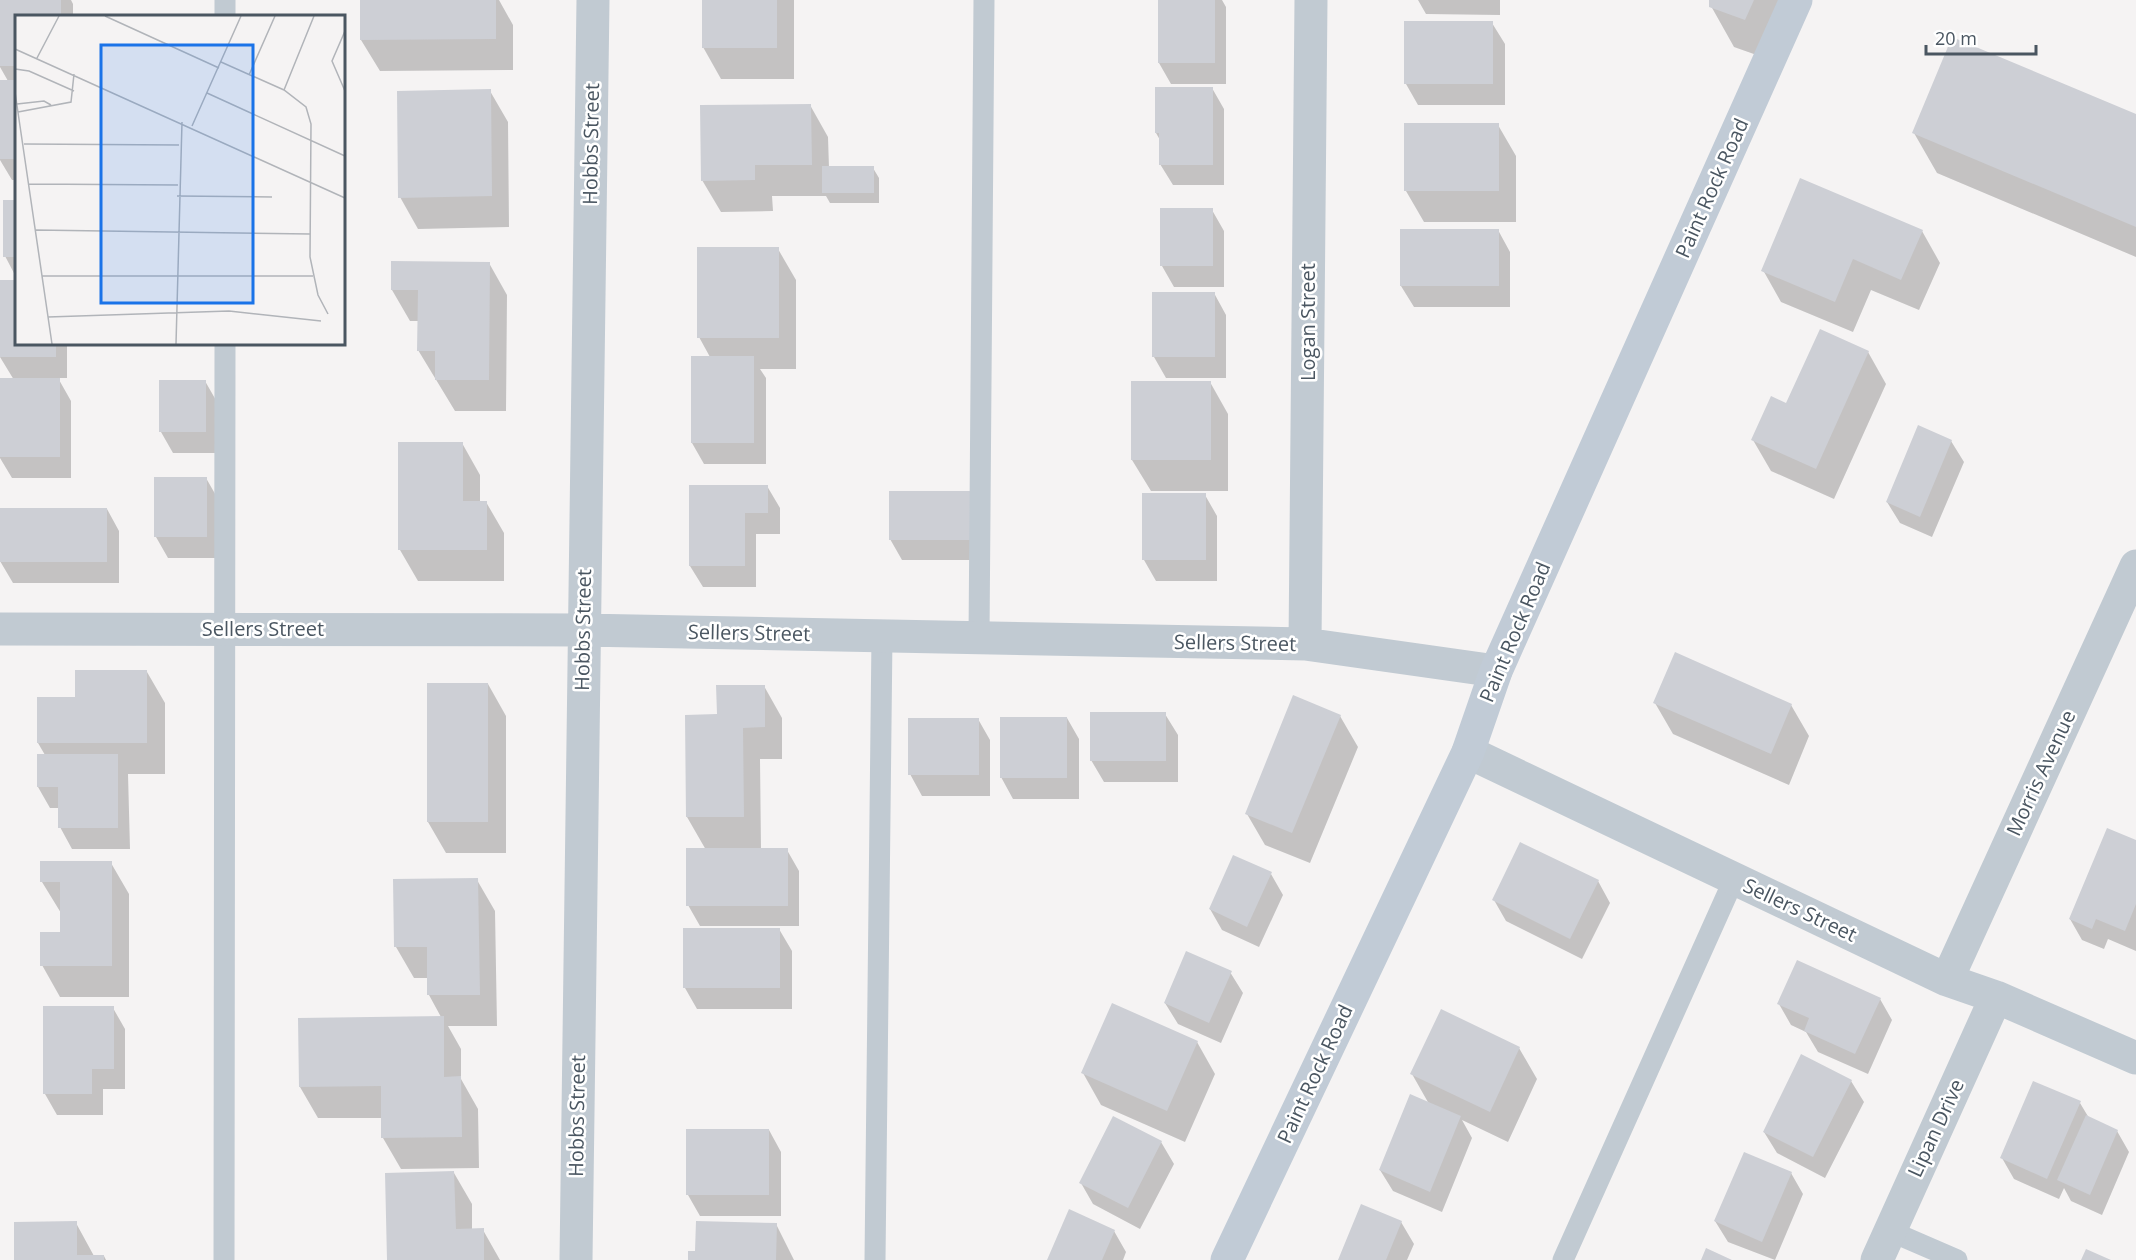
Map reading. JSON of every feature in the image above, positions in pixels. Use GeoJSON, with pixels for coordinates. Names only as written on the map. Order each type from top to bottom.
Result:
{"type":"FeatureCollection","features":[{"type":"Feature","properties":{"kind":"main road","name":"Paint Rock Road"},"geometry":{"type":"LineString","coordinates":[[1227,1260],[1468,752],[1496,671],[1796,0]]}},
{"type":"Feature","properties":{"kind":"street","name":"Hobbs Street"},"geometry":{"type":"LineString","coordinates":[[576,1260],[593,0]]}},
{"type":"Feature","properties":{"kind":"street","name":"Logan Street"},"geometry":{"type":"LineString","coordinates":[[1305,644],[1311,0]]}},
{"type":"Feature","properties":{"kind":"street","name":"Morris Avenue"},"geometry":{"type":"LineString","coordinates":[[1947,980],[2136,566]]}},
{"type":"Feature","properties":{"kind":"street","name":"Sellers Street"},"geometry":{"type":"LineString","coordinates":[[0,629],[583,630],[1305,644],[1496,671]]}},
{"type":"Feature","properties":{"kind":"street","name":"Sellers Street"},"geometry":{"type":"LineString","coordinates":[[1468,752],[1947,980],[1996,997],[2136,1058]]}},
{"type":"Feature","properties":{"kind":"street","name":"Lipan Drive"},"geometry":{"type":"LineString","coordinates":[[1876,1260],[1996,997]]}},
{"type":"Feature","properties":{"kind":"lane"},"geometry":{"type":"LineString","coordinates":[[979,638],[984,0]]}},
{"type":"Feature","properties":{"kind":"lane"},"geometry":{"type":"LineString","coordinates":[[224,1260],[225,345]]}},
{"type":"Feature","properties":{"kind":"lane"},"geometry":{"type":"LineString","coordinates":[[875,1260],[882,636]]}},
{"type":"Feature","properties":{"kind":"lane"},"geometry":{"type":"LineString","coordinates":[[1563,1260],[1734,879]]}},
{"type":"Feature","properties":{"kind":"lane"},"geometry":{"type":"LineString","coordinates":[[1890,1231],[1957,1260]]}},
{"type":"Feature","properties":{"kind":"building"},"geometry":{"type":"Polygon","coordinates":[[[0,0],[61,0],[61,15],[15,15],[15,66],[0,66],[0,0]]]}},
{"type":"Feature","properties":{"kind":"building"},"geometry":{"type":"Polygon","coordinates":[[[360,0],[496,0],[496,39],[360,40],[360,0]]]}},
{"type":"Feature","properties":{"kind":"building"},"geometry":{"type":"Polygon","coordinates":[[[702,0],[777,0],[777,48],[702,48],[702,0]]]}},
{"type":"Feature","properties":{"kind":"building"},"geometry":{"type":"Polygon","coordinates":[[[1158,0],[1215,0],[1215,63],[1158,63],[1158,0]]]}},
{"type":"Feature","properties":{"kind":"building"},"geometry":{"type":"Polygon","coordinates":[[[1709,0],[1754,0],[1745,20],[1709,7],[1709,0]]]}},
{"type":"Feature","properties":{"kind":"building"},"geometry":{"type":"Polygon","coordinates":[[[1404,21],[1493,21],[1493,84],[1404,84],[1404,21]]]}},
{"type":"Feature","properties":{"kind":"building"},"geometry":{"type":"Polygon","coordinates":[[[1952,37],[2136,114],[2136,227],[1912,133],[1952,37]]]}},
{"type":"Feature","properties":{"kind":"building"},"geometry":{"type":"Polygon","coordinates":[[[0,80],[15,80],[15,159],[0,159],[0,80]]]}},
{"type":"Feature","properties":{"kind":"building"},"geometry":{"type":"Polygon","coordinates":[[[1155,87],[1213,87],[1213,165],[1159,165],[1159,133],[1155,133],[1155,87]]]}},
{"type":"Feature","properties":{"kind":"building"},"geometry":{"type":"Polygon","coordinates":[[[491,89],[492,196],[398,198],[397,91],[491,89]]]}},
{"type":"Feature","properties":{"kind":"building"},"geometry":{"type":"Polygon","coordinates":[[[811,104],[812,165],[755,165],[755,180],[701,181],[700,105],[811,104]]]}},
{"type":"Feature","properties":{"kind":"building"},"geometry":{"type":"Polygon","coordinates":[[[1404,123],[1499,123],[1499,191],[1404,191],[1404,123]]]}},
{"type":"Feature","properties":{"kind":"building"},"geometry":{"type":"Polygon","coordinates":[[[822,166],[874,166],[874,193],[822,193],[822,166]]]}},
{"type":"Feature","properties":{"kind":"building"},"geometry":{"type":"Polygon","coordinates":[[[1800,178],[1923,230],[1901,280],[1853,259],[1835,302],[1761,271],[1800,178]]]}},
{"type":"Feature","properties":{"kind":"building"},"geometry":{"type":"Polygon","coordinates":[[[3,200],[15,200],[15,257],[3,257],[3,200]]]}},
{"type":"Feature","properties":{"kind":"building"},"geometry":{"type":"Polygon","coordinates":[[[1160,208],[1213,208],[1213,266],[1160,266],[1160,208]]]}},
{"type":"Feature","properties":{"kind":"building"},"geometry":{"type":"Polygon","coordinates":[[[1400,229],[1499,229],[1499,286],[1400,286],[1400,229]]]}},
{"type":"Feature","properties":{"kind":"building"},"geometry":{"type":"Polygon","coordinates":[[[697,247],[779,247],[779,338],[697,338],[697,247]]]}},
{"type":"Feature","properties":{"kind":"building"},"geometry":{"type":"Polygon","coordinates":[[[391,261],[490,262],[489,380],[435,380],[435,351],[417,351],[418,290],[391,290],[391,261]]]}},
{"type":"Feature","properties":{"kind":"building"},"geometry":{"type":"Polygon","coordinates":[[[0,280],[15,280],[15,345],[56,345],[56,357],[0,357],[0,280]]]}},
{"type":"Feature","properties":{"kind":"building"},"geometry":{"type":"Polygon","coordinates":[[[1152,292],[1215,292],[1215,357],[1152,357],[1152,292]]]}},
{"type":"Feature","properties":{"kind":"building"},"geometry":{"type":"Polygon","coordinates":[[[1820,329],[1869,351],[1816,469],[1751,440],[1771,396],[1786,403],[1820,329]]]}},
{"type":"Feature","properties":{"kind":"building"},"geometry":{"type":"Polygon","coordinates":[[[691,356],[754,356],[754,443],[691,443],[691,356]]]}},
{"type":"Feature","properties":{"kind":"building"},"geometry":{"type":"Polygon","coordinates":[[[0,378],[60,378],[60,457],[0,457],[0,378]]]}},
{"type":"Feature","properties":{"kind":"building"},"geometry":{"type":"Polygon","coordinates":[[[159,380],[206,380],[206,432],[159,432],[159,380]]]}},
{"type":"Feature","properties":{"kind":"building"},"geometry":{"type":"Polygon","coordinates":[[[1131,381],[1211,381],[1211,460],[1131,460],[1131,381]]]}},
{"type":"Feature","properties":{"kind":"building"},"geometry":{"type":"Polygon","coordinates":[[[1918,425],[1952,440],[1920,517],[1886,502],[1918,425]]]}},
{"type":"Feature","properties":{"kind":"building"},"geometry":{"type":"Polygon","coordinates":[[[398,442],[463,442],[463,501],[487,501],[487,550],[398,550],[398,442]]]}},
{"type":"Feature","properties":{"kind":"building"},"geometry":{"type":"Polygon","coordinates":[[[154,477],[207,477],[207,537],[154,537],[154,477]]]}},
{"type":"Feature","properties":{"kind":"building"},"geometry":{"type":"Polygon","coordinates":[[[689,485],[768,485],[768,513],[745,513],[745,566],[689,566],[689,485]]]}},
{"type":"Feature","properties":{"kind":"building"},"geometry":{"type":"Polygon","coordinates":[[[889,491],[970,491],[970,540],[889,540],[889,491]]]}},
{"type":"Feature","properties":{"kind":"building"},"geometry":{"type":"Polygon","coordinates":[[[1142,493],[1206,493],[1206,560],[1142,560],[1142,493]]]}},
{"type":"Feature","properties":{"kind":"building"},"geometry":{"type":"Polygon","coordinates":[[[0,508],[107,508],[107,562],[0,562],[0,508]]]}},
{"type":"Feature","properties":{"kind":"building"},"geometry":{"type":"Polygon","coordinates":[[[1675,652],[1792,704],[1771,754],[1653,703],[1675,652]]]}},
{"type":"Feature","properties":{"kind":"building"},"geometry":{"type":"Polygon","coordinates":[[[75,670],[147,670],[147,743],[37,743],[37,697],[75,697],[75,670]]]}},
{"type":"Feature","properties":{"kind":"building"},"geometry":{"type":"Polygon","coordinates":[[[427,683],[488,683],[488,822],[427,822],[427,683]]]}},
{"type":"Feature","properties":{"kind":"building"},"geometry":{"type":"Polygon","coordinates":[[[716,685],[765,685],[765,727],[743,728],[744,817],[686,817],[685,715],[717,714],[716,685]]]}},
{"type":"Feature","properties":{"kind":"building"},"geometry":{"type":"Polygon","coordinates":[[[1293,695],[1341,715],[1292,833],[1245,814],[1293,695]]]}},
{"type":"Feature","properties":{"kind":"building"},"geometry":{"type":"Polygon","coordinates":[[[1090,712],[1166,712],[1166,761],[1090,761],[1090,712]]]}},
{"type":"Feature","properties":{"kind":"building"},"geometry":{"type":"Polygon","coordinates":[[[1000,717],[1067,717],[1067,778],[1000,778],[1000,717]]]}},
{"type":"Feature","properties":{"kind":"building"},"geometry":{"type":"Polygon","coordinates":[[[908,718],[979,718],[979,775],[908,775],[908,718]]]}},
{"type":"Feature","properties":{"kind":"building"},"geometry":{"type":"Polygon","coordinates":[[[37,754],[118,754],[118,828],[58,828],[58,787],[37,787],[37,754]]]}},
{"type":"Feature","properties":{"kind":"building"},"geometry":{"type":"Polygon","coordinates":[[[2107,828],[2136,840],[2136,904],[2125,931],[2096,919],[2092,929],[2069,919],[2107,828]]]}},
{"type":"Feature","properties":{"kind":"building"},"geometry":{"type":"Polygon","coordinates":[[[1520,842],[1599,880],[1570,939],[1492,900],[1520,842]]]}},
{"type":"Feature","properties":{"kind":"building"},"geometry":{"type":"Polygon","coordinates":[[[686,848],[788,848],[788,906],[686,906],[686,848]]]}},
{"type":"Feature","properties":{"kind":"building"},"geometry":{"type":"Polygon","coordinates":[[[1233,855],[1272,872],[1247,927],[1209,909],[1233,855]]]}},
{"type":"Feature","properties":{"kind":"building"},"geometry":{"type":"Polygon","coordinates":[[[40,861],[112,861],[112,966],[40,966],[40,932],[60,932],[60,882],[40,882],[40,861]]]}},
{"type":"Feature","properties":{"kind":"building"},"geometry":{"type":"Polygon","coordinates":[[[478,878],[480,995],[427,995],[427,947],[394,947],[393,879],[478,878]]]}},
{"type":"Feature","properties":{"kind":"building"},"geometry":{"type":"Polygon","coordinates":[[[683,928],[780,928],[780,988],[683,988],[683,928]]]}},
{"type":"Feature","properties":{"kind":"building"},"geometry":{"type":"Polygon","coordinates":[[[1186,951],[1232,971],[1209,1023],[1164,1003],[1186,951]]]}},
{"type":"Feature","properties":{"kind":"building"},"geometry":{"type":"Polygon","coordinates":[[[1797,960],[1881,998],[1855,1054],[1804,1031],[1809,1018],[1777,1004],[1797,960]]]}},
{"type":"Feature","properties":{"kind":"building"},"geometry":{"type":"Polygon","coordinates":[[[1112,1003],[1198,1041],[1167,1111],[1081,1073],[1112,1003]]]}},
{"type":"Feature","properties":{"kind":"building"},"geometry":{"type":"Polygon","coordinates":[[[43,1006],[114,1006],[114,1069],[92,1069],[92,1094],[43,1094],[43,1006]]]}},
{"type":"Feature","properties":{"kind":"building"},"geometry":{"type":"Polygon","coordinates":[[[1441,1009],[1520,1047],[1490,1112],[1410,1074],[1441,1009]]]}},
{"type":"Feature","properties":{"kind":"building"},"geometry":{"type":"Polygon","coordinates":[[[444,1016],[444,1077],[461,1076],[462,1137],[381,1138],[381,1086],[299,1087],[298,1018],[444,1016]]]}},
{"type":"Feature","properties":{"kind":"building"},"geometry":{"type":"Polygon","coordinates":[[[1801,1054],[1852,1080],[1813,1157],[1763,1132],[1801,1054]]]}},
{"type":"Feature","properties":{"kind":"building"},"geometry":{"type":"Polygon","coordinates":[[[2033,1081],[2081,1101],[2047,1179],[2000,1158],[2033,1081]]]}},
{"type":"Feature","properties":{"kind":"building"},"geometry":{"type":"Polygon","coordinates":[[[1410,1094],[1461,1116],[1430,1192],[1379,1170],[1410,1094]]]}},
{"type":"Feature","properties":{"kind":"building"},"geometry":{"type":"Polygon","coordinates":[[[2086,1115],[2118,1130],[2090,1195],[2057,1180],[2086,1115]]]}},
{"type":"Feature","properties":{"kind":"building"},"geometry":{"type":"Polygon","coordinates":[[[1113,1116],[1162,1141],[1128,1208],[1079,1183],[1113,1116]]]}},
{"type":"Feature","properties":{"kind":"building"},"geometry":{"type":"Polygon","coordinates":[[[686,1129],[769,1129],[769,1195],[686,1195],[686,1129]]]}},
{"type":"Feature","properties":{"kind":"building"},"geometry":{"type":"Polygon","coordinates":[[[1744,1152],[1792,1172],[1762,1242],[1714,1221],[1744,1152]]]}},
{"type":"Feature","properties":{"kind":"building"},"geometry":{"type":"Polygon","coordinates":[[[454,1171],[456,1229],[484,1228],[484,1260],[387,1260],[385,1173],[454,1171]]]}},
{"type":"Feature","properties":{"kind":"building"},"geometry":{"type":"Polygon","coordinates":[[[1361,1204],[1402,1221],[1386,1260],[1338,1260],[1361,1204]]]}},
{"type":"Feature","properties":{"kind":"building"},"geometry":{"type":"Polygon","coordinates":[[[1069,1209],[1115,1230],[1102,1260],[1047,1260],[1069,1209]]]}},
{"type":"Feature","properties":{"kind":"building"},"geometry":{"type":"Polygon","coordinates":[[[77,1221],[77,1255],[104,1255],[104,1260],[14,1260],[14,1222],[77,1221]]]}},
{"type":"Feature","properties":{"kind":"building"},"geometry":{"type":"Polygon","coordinates":[[[696,1221],[777,1223],[776,1260],[688,1260],[688,1251],[695,1251],[696,1221]]]}},
{"type":"Feature","properties":{"kind":"building"},"geometry":{"type":"Polygon","coordinates":[[[1706,1248],[1732,1260],[1701,1260],[1706,1248]]]}},
{"type":"Feature","properties":{"kind":"building"},"geometry":{"type":"Polygon","coordinates":[[[2086,1249],[2111,1260],[2081,1260],[2086,1249]]]}}]}
